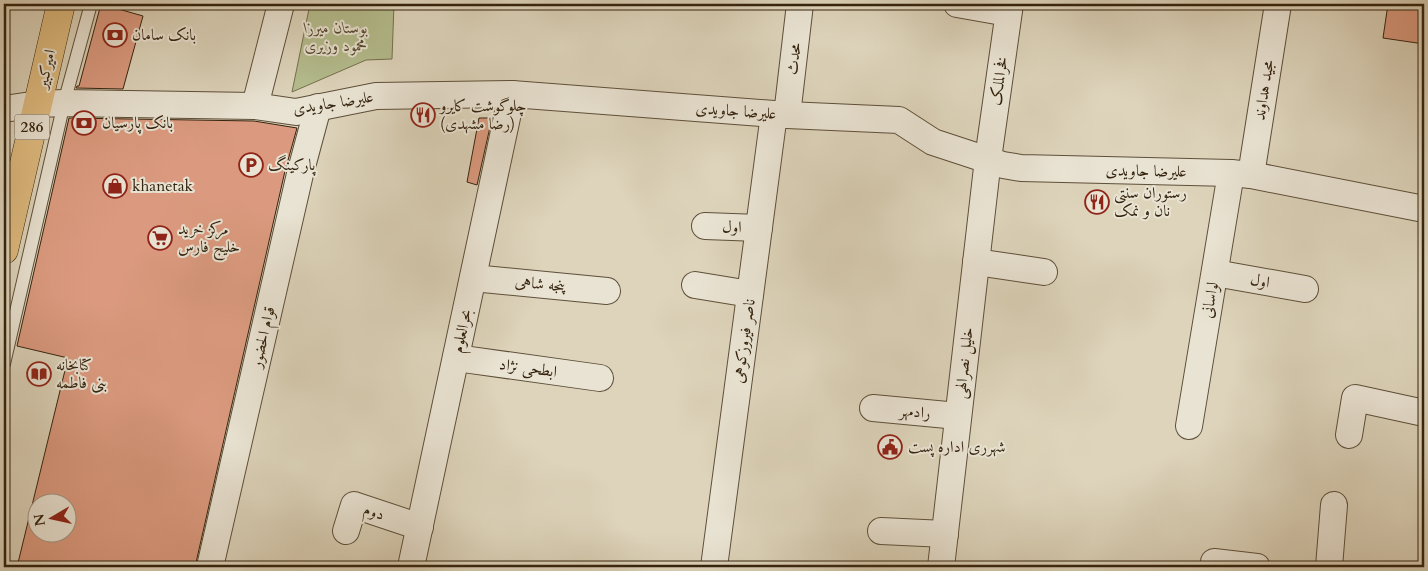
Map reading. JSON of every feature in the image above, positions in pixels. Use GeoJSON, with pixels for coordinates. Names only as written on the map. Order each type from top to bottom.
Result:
{"type":"FeatureCollection","features":[{"type":"Feature","properties":{"kind":"main road","name":"امیرکبیر"},"geometry":{"type":"LineString","coordinates":[[4,250],[51,104],[60,4]]}},
{"type":"Feature","properties":{"kind":"street"},"geometry":{"type":"LineString","coordinates":[[255,106],[281,4]]}},
{"type":"Feature","properties":{"kind":"street","name":"محدث"},"geometry":{"type":"LineString","coordinates":[[780,115],[800,4]]}},
{"type":"Feature","properties":{"kind":"street"},"geometry":{"type":"LineString","coordinates":[[957,4],[1009,8]]}},
{"type":"Feature","properties":{"kind":"street","name":"مجید هداوند"},"geometry":{"type":"LineString","coordinates":[[1241,174],[1278,4]]}},
{"type":"Feature","properties":{"kind":"street","name":"فخرالملک"},"geometry":{"type":"LineString","coordinates":[[988,159],[1009,8]]}},
{"type":"Feature","properties":{"kind":"street","name":"علیرضا جاویدی"},"geometry":{"type":"LineString","coordinates":[[4,109],[51,104],[255,106],[296,112],[376,96],[512,94],[780,115],[899,120],[933,142],[1004,165],[1021,168],[1241,174],[1424,209]]}},
{"type":"Feature","properties":{"kind":"street","name":"بحرالعلوم"},"geometry":{"type":"LineString","coordinates":[[411,567],[512,94]]}},
{"type":"Feature","properties":{"kind":"street","name":"قوام الحضور"},"geometry":{"type":"LineString","coordinates":[[210,567],[298,184],[318,107]]}},
{"type":"Feature","properties":{"kind":"street","name":"ناصر فیروزکوهی"},"geometry":{"type":"LineString","coordinates":[[714,567],[759,228],[780,115]]}},
{"type":"Feature","properties":{"kind":"street","name":"خلیل نصرالهی"},"geometry":{"type":"LineString","coordinates":[[941,567],[988,159]]}},
{"type":"Feature","properties":{"kind":"street","name":"لواسانی"},"geometry":{"type":"LineString","coordinates":[[1189,426],[1215,273],[1241,174]]}},
{"type":"Feature","properties":{"kind":"street","name":"اول"},"geometry":{"type":"LineString","coordinates":[[705,226],[759,228]]}},
{"type":"Feature","properties":{"kind":"street"},"geometry":{"type":"LineString","coordinates":[[976,262],[1044,272]]}},
{"type":"Feature","properties":{"kind":"street","name":"اول"},"geometry":{"type":"LineString","coordinates":[[1215,273],[1305,289]]}},
{"type":"Feature","properties":{"kind":"street","name":"پنجه شاهی"},"geometry":{"type":"LineString","coordinates":[[473,278],[607,291]]}},
{"type":"Feature","properties":{"kind":"street"},"geometry":{"type":"LineString","coordinates":[[695,285],[750,294]]}},
{"type":"Feature","properties":{"kind":"street","name":"ابطحی نژاد"},"geometry":{"type":"LineString","coordinates":[[456,358],[600,378]]}},
{"type":"Feature","properties":{"kind":"street"},"geometry":{"type":"LineString","coordinates":[[1349,435],[1355,398],[1424,413]]}},
{"type":"Feature","properties":{"kind":"street","name":"رادمهر"},"geometry":{"type":"LineString","coordinates":[[873,408],[958,416]]}},
{"type":"Feature","properties":{"kind":"street","name":"دوم"},"geometry":{"type":"LineString","coordinates":[[346,531],[354,505],[420,527]]}},
{"type":"Feature","properties":{"kind":"street"},"geometry":{"type":"LineString","coordinates":[[1329,567],[1334,505]]}},
{"type":"Feature","properties":{"kind":"street"},"geometry":{"type":"LineString","coordinates":[[881,531],[945,534]]}},
{"type":"Feature","properties":{"kind":"street"},"geometry":{"type":"LineString","coordinates":[[1214,562],[1257,567]]}},
{"type":"Feature","properties":{"kind":"lane"},"geometry":{"type":"LineString","coordinates":[[4,364],[51,104],[91,4]]}},
{"type":"Feature","properties":{"kind":"green space","name":"بوستان میرزا محمود وزیری"},"geometry":{"type":"Polygon","coordinates":[[[310,4],[394,4],[392,59],[366,60],[292,92],[310,4]]]}},
{"type":"Feature","properties":{"kind":"building","name":"بانک سامان"},"geometry":{"type":"Polygon","coordinates":[[[101,4],[143,16],[123,89],[76,88],[79,86],[101,4]]]}},
{"type":"Feature","properties":{"kind":"building"},"geometry":{"type":"Polygon","coordinates":[[[1388,4],[1424,4],[1424,44],[1383,38],[1388,4]]]}},
{"type":"Feature","properties":{"kind":"building","name":"مرکز خرید خلیج فارس"},"geometry":{"type":"Polygon","coordinates":[[[69,118],[254,121],[297,128],[285,171],[195,567],[17,567],[28,522],[28,544],[78,544],[78,494],[35,494],[68,358],[17,346],[69,118]]]}},
{"type":"Feature","properties":{"kind":"building"},"geometry":{"type":"Polygon","coordinates":[[[479,118],[492,118],[477,185],[467,182],[479,118]]]}},
{"type":"Feature","properties":{"kind":"place","name":"بانک سامان"},"geometry":{"type":"Point","coordinates":[115,35]}},
{"type":"Feature","properties":{"kind":"place","name":"چلوگوشت کایرو (رضا مشهدی)"},"geometry":{"type":"Point","coordinates":[423,115]}},
{"type":"Feature","properties":{"kind":"place","name":"بانک پارسیان"},"geometry":{"type":"Point","coordinates":[84,123]}},
{"type":"Feature","properties":{"kind":"place","name":"پارکینگ"},"geometry":{"type":"Point","coordinates":[251,165]}},
{"type":"Feature","properties":{"kind":"place","name":"khanetak"},"geometry":{"type":"Point","coordinates":[115,186]}},
{"type":"Feature","properties":{"kind":"place","name":"رستوران سنتی نان و نمک"},"geometry":{"type":"Point","coordinates":[1097,202]}},
{"type":"Feature","properties":{"kind":"place","name":"مرکز خرید خلیج فارس"},"geometry":{"type":"Point","coordinates":[160,238]}},
{"type":"Feature","properties":{"kind":"place","name":"کتابخانه بنی فاطمه"},"geometry":{"type":"Point","coordinates":[39,374]}},
{"type":"Feature","properties":{"kind":"place","name":"شهرری اداره پست"},"geometry":{"type":"Point","coordinates":[890,447]}}]}
